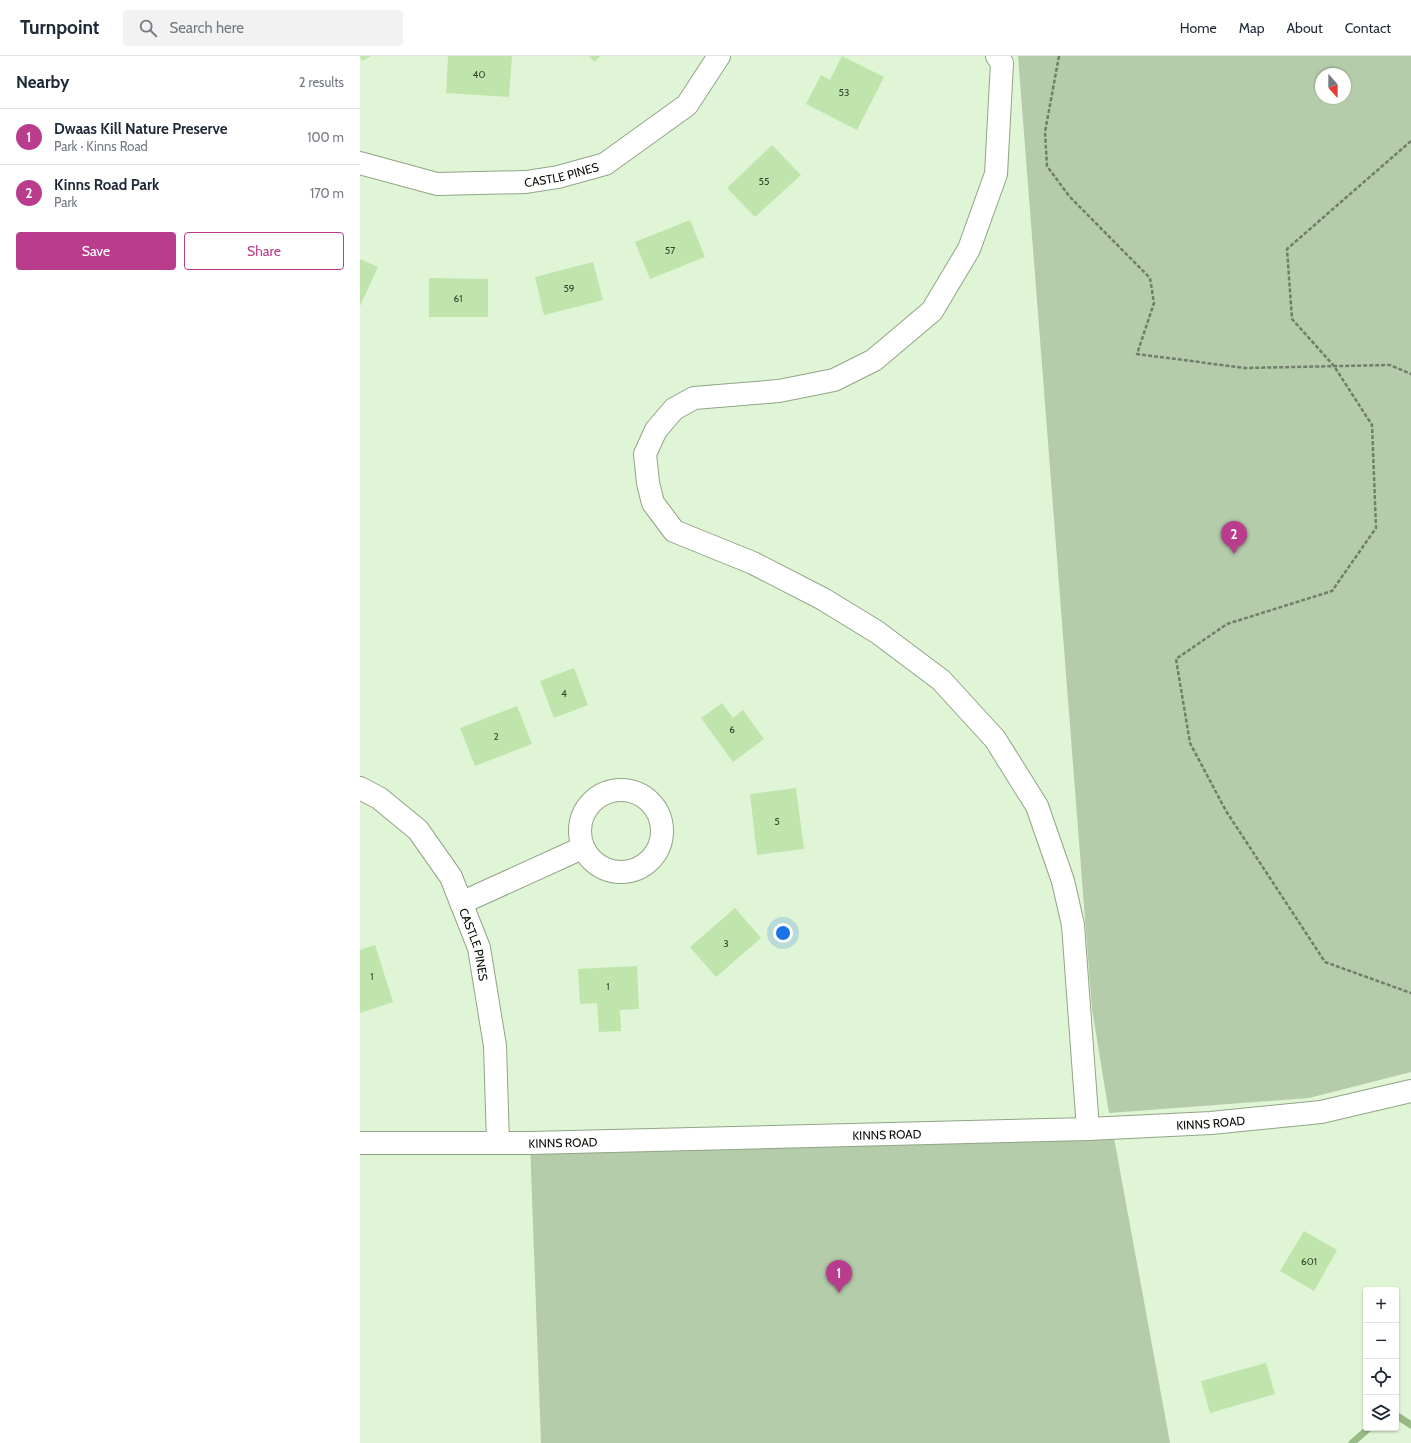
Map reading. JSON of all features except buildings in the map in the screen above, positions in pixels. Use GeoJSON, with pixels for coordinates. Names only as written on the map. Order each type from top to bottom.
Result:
{"type":"FeatureCollection","features":[{"type":"Feature","properties":{"kind":"street","name":"CASTLE PINES"},"geometry":{"type":"LineString","coordinates":[[360,163],[437,184],[526,182],[558,177],[605,164],[687,104],[719,56]]}},
{"type":"Feature","properties":{"kind":"street"},"geometry":{"type":"LineString","coordinates":[[997,56],[1002,63],[996,174],[970,249],[932,311],[874,360],[834,380],[779,391],[694,398],[674,409],[656,430],[645,454],[648,483],[653,503],[674,531],[753,563],[823,598],[877,632],[941,680],[995,739],[1037,806],[1063,881],[1073,925],[1088,1129]]}},
{"type":"Feature","properties":{"kind":"street","name":"CASTLE PINES"},"geometry":{"type":"LineString","coordinates":[[360,788],[379,798],[418,830],[451,877],[479,948],[495,1046],[498,1143]]}},
{"type":"Feature","properties":{"kind":"street"},"geometry":{"type":"LineString","coordinates":[[461,903],[582,848]]}},
{"type":"Feature","properties":{"kind":"street","name":"KINNS ROAD"},"geometry":{"type":"LineString","coordinates":[[360,1143],[498,1143],[1088,1129],[1211,1123],[1321,1112],[1411,1090]]}},
{"type":"Feature","properties":{"kind":"path"},"geometry":{"type":"LineString","coordinates":[[1059,56],[1045,132],[1047,166],[1069,196],[1150,278],[1154,303],[1137,354],[1245,368],[1390,365],[1411,374]]}},
{"type":"Feature","properties":{"kind":"path"},"geometry":{"type":"LineString","coordinates":[[1411,141],[1287,249],[1292,318],[1334,366],[1372,425],[1376,528],[1332,591],[1227,624],[1176,659],[1190,743],[1226,811],[1325,962],[1411,993]]}},
{"type":"Feature","properties":{"kind":"green space"},"geometry":{"type":"Polygon","coordinates":[[[1018,56],[1411,56],[1411,1072],[1309,1098],[1109,1113],[1092,1009],[1018,56]]]}},
{"type":"Feature","properties":{"kind":"green space"},"geometry":{"type":"Polygon","coordinates":[[[1112,1127],[1170,1443],[541,1443],[530,1143],[1112,1127]]]}},
{"type":"Feature","properties":{"kind":"waterway"},"geometry":{"type":"LineString","coordinates":[[1399,1417],[1411,1425]]}},
{"type":"Feature","properties":{"kind":"waterway"},"geometry":{"type":"LineString","coordinates":[[1352,1443],[1366,1431]]}},
{"type":"Feature","properties":{"kind":"place","name":"Kinns Road Park"},"geometry":{"type":"Point","coordinates":[1234,554]}},
{"type":"Feature","properties":{"kind":"place","name":"Dwaas Kill Nature Preserve"},"geometry":{"type":"Point","coordinates":[839,1293]}}]}
